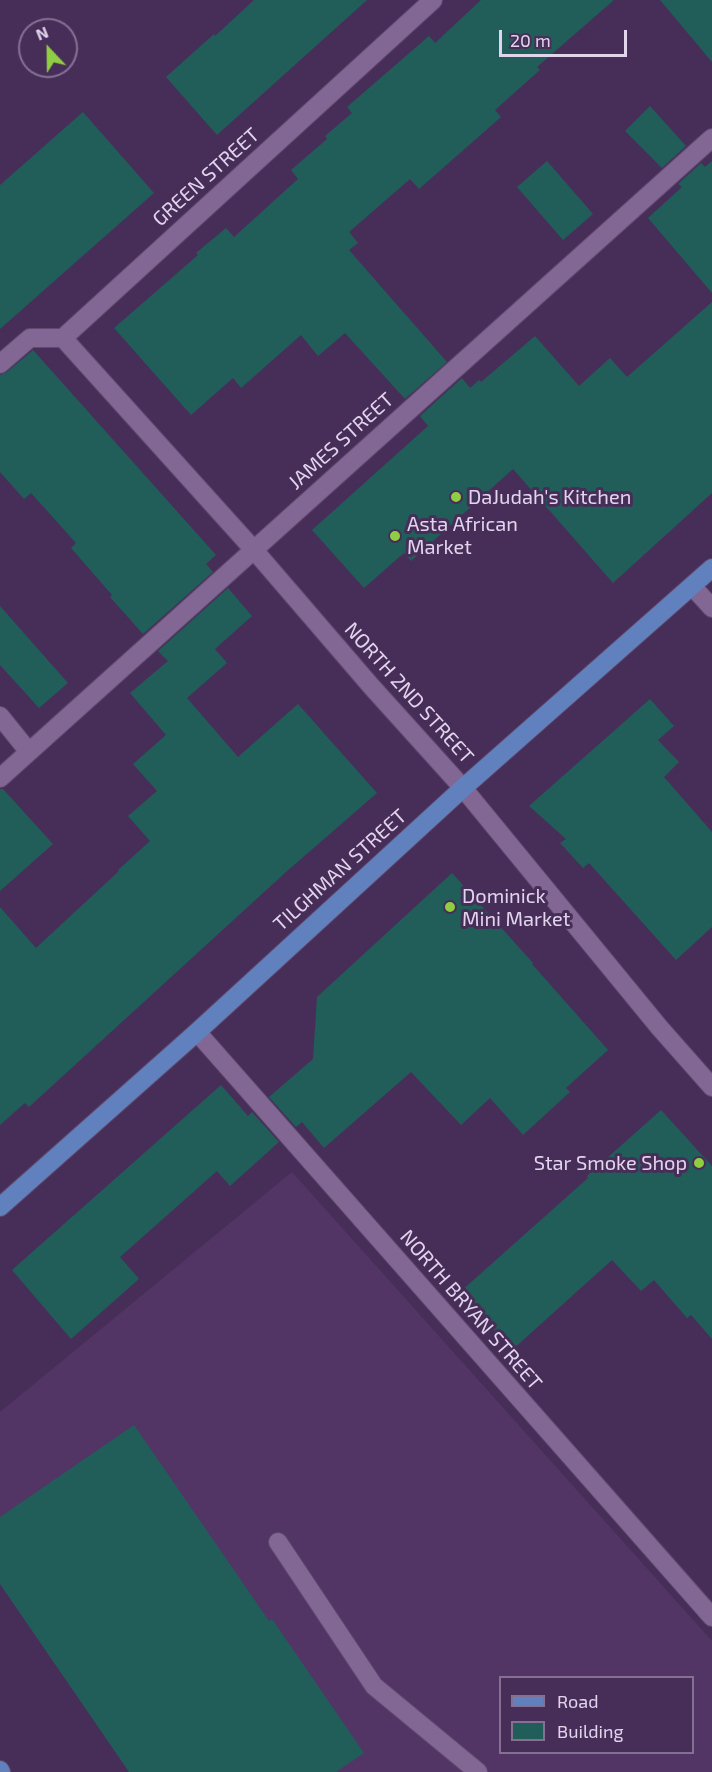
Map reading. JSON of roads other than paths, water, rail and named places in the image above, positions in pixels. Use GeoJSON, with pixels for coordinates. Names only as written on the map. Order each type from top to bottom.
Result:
{"type":"FeatureCollection","features":[{"type":"Feature","properties":{"kind":"main road","name":"TILGHMAN STREET"},"geometry":{"type":"LineString","coordinates":[[0,1207],[197,1032],[463,788],[712,568]]}},
{"type":"Feature","properties":{"kind":"street","name":"GREEN STREET"},"geometry":{"type":"LineString","coordinates":[[63,338],[433,0]]}},
{"type":"Feature","properties":{"kind":"street","name":"JAMES STREET"},"geometry":{"type":"LineString","coordinates":[[0,778],[712,138]]}},
{"type":"Feature","properties":{"kind":"street"},"geometry":{"type":"LineString","coordinates":[[0,364],[30,338],[63,338]]}},
{"type":"Feature","properties":{"kind":"street","name":"NORTH 2ND STREET"},"geometry":{"type":"LineString","coordinates":[[63,338],[254,550],[371,686],[463,788],[659,1027],[712,1087]]}},
{"type":"Feature","properties":{"kind":"street"},"geometry":{"type":"LineString","coordinates":[[692,586],[712,608]]}},
{"type":"Feature","properties":{"kind":"street"},"geometry":{"type":"LineString","coordinates":[[0,716],[29,752]]}},
{"type":"Feature","properties":{"kind":"street","name":"NORTH BRYAN STREET"},"geometry":{"type":"LineString","coordinates":[[197,1032],[712,1617]]}},
{"type":"Feature","properties":{"kind":"street"},"geometry":{"type":"LineString","coordinates":[[278,1542],[374,1686],[478,1772]]}},
{"type":"Feature","properties":{"kind":"place","name":"DaJudah's Kitchen"},"geometry":{"type":"Point","coordinates":[456,497]}},
{"type":"Feature","properties":{"kind":"place","name":"Asta African Market"},"geometry":{"type":"Point","coordinates":[395,536]}},
{"type":"Feature","properties":{"kind":"place","name":"Dominick Mini Market"},"geometry":{"type":"Point","coordinates":[450,907]}},
{"type":"Feature","properties":{"kind":"place","name":"Star Smoke Shop"},"geometry":{"type":"Point","coordinates":[699,1163]}}]}
